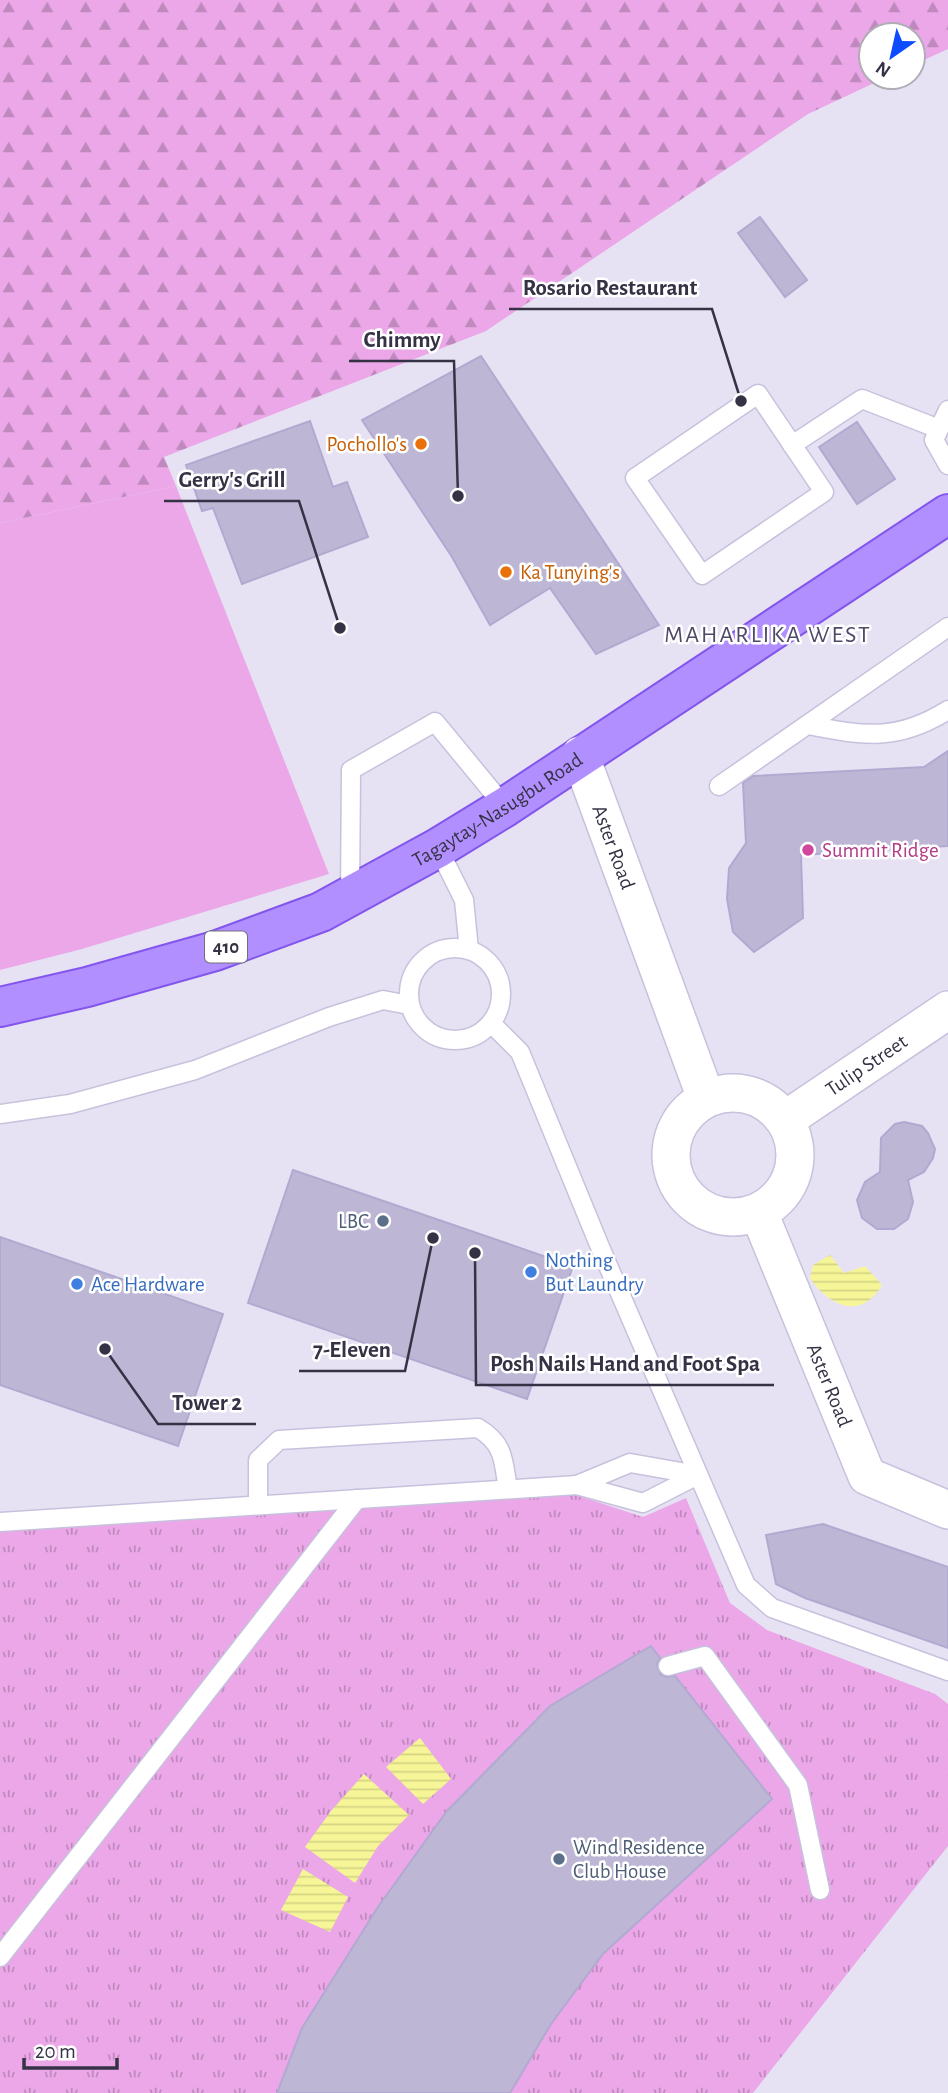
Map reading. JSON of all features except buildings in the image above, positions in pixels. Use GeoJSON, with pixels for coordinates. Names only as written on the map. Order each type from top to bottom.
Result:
{"type":"FeatureCollection","features":[{"type":"Feature","properties":{"kind":"main road","name":"Tagaytay-Nasugbu Road"},"geometry":{"type":"LineString","coordinates":[[0,1007],[87,987],[215,951],[321,912],[438,848],[505,807],[948,514]]}},
{"type":"Feature","properties":{"kind":"street","name":"Aster Road"},"geometry":{"type":"LineString","coordinates":[[580,755],[706,1098]]}},
{"type":"Feature","properties":{"kind":"street","name":"Tulip Street"},"geometry":{"type":"LineString","coordinates":[[785,1120],[948,1010]]}},
{"type":"Feature","properties":{"kind":"street"},"geometry":{"type":"LineString","coordinates":[[727,1093],[750,1095],[769,1104],[785,1120],[795,1145],[794,1172],[787,1189],[775,1203],[759,1213],[738,1218],[707,1211],[681,1191],[672,1171],[671,1149],[676,1129],[689,1111],[706,1098],[727,1093]]}},
{"type":"Feature","properties":{"kind":"street","name":"Aster Road"},"geometry":{"type":"LineString","coordinates":[[759,1213],[867,1476],[948,1510]]}},
{"type":"Feature","properties":{"kind":"lane"},"geometry":{"type":"LineString","coordinates":[[758,394],[792,445],[824,492],[702,575],[635,478],[758,394]]}},
{"type":"Feature","properties":{"kind":"lane"},"geometry":{"type":"LineString","coordinates":[[792,445],[862,399],[939,429]]}},
{"type":"Feature","properties":{"kind":"lane"},"geometry":{"type":"LineString","coordinates":[[948,410],[934,440],[948,465]]}},
{"type":"Feature","properties":{"kind":"lane"},"geometry":{"type":"LineString","coordinates":[[719,786],[948,627]]}},
{"type":"Feature","properties":{"kind":"lane"},"geometry":{"type":"LineString","coordinates":[[808,724],[853,734],[893,734],[924,725],[948,710]]}},
{"type":"Feature","properties":{"kind":"lane"},"geometry":{"type":"LineString","coordinates":[[350,896],[351,770],[435,722],[505,807]]}},
{"type":"Feature","properties":{"kind":"lane"},"geometry":{"type":"LineString","coordinates":[[438,848],[464,900],[469,950]]}},
{"type":"Feature","properties":{"kind":"lane"},"geometry":{"type":"LineString","coordinates":[[441,949],[469,950],[488,962],[499,981],[501,996],[491,1023],[473,1036],[452,1040],[424,1029],[410,1004],[411,977],[428,955],[441,949]]}},
{"type":"Feature","properties":{"kind":"lane"},"geometry":{"type":"LineString","coordinates":[[0,1114],[70,1104],[195,1070],[329,1017],[383,1000],[410,1004]]}},
{"type":"Feature","properties":{"kind":"lane"},"geometry":{"type":"LineString","coordinates":[[491,1023],[520,1052],[746,1585],[772,1608],[948,1671]]}},
{"type":"Feature","properties":{"kind":"lane"},"geometry":{"type":"LineString","coordinates":[[258,1505],[258,1460],[279,1440],[478,1428],[495,1438],[501,1453],[508,1489]]}},
{"type":"Feature","properties":{"kind":"lane"},"geometry":{"type":"LineString","coordinates":[[577,1485],[630,1463],[698,1475]]}},
{"type":"Feature","properties":{"kind":"lane"},"geometry":{"type":"LineString","coordinates":[[0,1522],[577,1485],[643,1503],[698,1475]]}},
{"type":"Feature","properties":{"kind":"lane"},"geometry":{"type":"LineString","coordinates":[[0,1956],[357,1499]]}},
{"type":"Feature","properties":{"kind":"lane"},"geometry":{"type":"LineString","coordinates":[[668,1666],[705,1656],[798,1786],[820,1890]]}},
{"type":"Feature","properties":{"kind":"green space"},"geometry":{"type":"Polygon","coordinates":[[[0,0],[948,0],[948,49],[927,59],[927,21],[857,21],[857,91],[808,114],[486,331],[164,457],[176,486],[0,523],[0,0]]]}},
{"type":"Feature","properties":{"kind":"green space"},"geometry":{"type":"Polygon","coordinates":[[[176,486],[329,874],[82,949],[0,970],[0,523],[176,486]]]}},
{"type":"Feature","properties":{"kind":"green space"},"geometry":{"type":"Polygon","coordinates":[[[552,1487],[643,1517],[686,1498],[730,1603],[767,1630],[935,1694],[948,1704],[948,1846],[753,2093],[0,2093],[0,1522],[552,1487]]]}},
{"type":"Feature","properties":{"kind":"shaded area"},"geometry":{"type":"Polygon","coordinates":[[[830,1255],[844,1273],[865,1266],[882,1285],[874,1296],[865,1303],[845,1306],[826,1296],[810,1278],[813,1265],[830,1255]]]}},
{"type":"Feature","properties":{"kind":"shaded area"},"geometry":{"type":"Polygon","coordinates":[[[420,1738],[451,1779],[423,1804],[386,1767],[420,1738]]]}},
{"type":"Feature","properties":{"kind":"shaded area"},"geometry":{"type":"Polygon","coordinates":[[[364,1774],[409,1815],[378,1846],[355,1883],[305,1847],[331,1811],[364,1774]]]}},
{"type":"Feature","properties":{"kind":"shaded area"},"geometry":{"type":"Polygon","coordinates":[[[303,1869],[348,1897],[330,1932],[281,1910],[303,1869]]]}},
{"type":"Feature","properties":{"kind":"place","name":"Rosario Restaurant"},"geometry":{"type":"Point","coordinates":[741,401]}},
{"type":"Feature","properties":{"kind":"place","name":"Pochollo's"},"geometry":{"type":"Point","coordinates":[421,444]}},
{"type":"Feature","properties":{"kind":"place","name":"Chimmy"},"geometry":{"type":"Point","coordinates":[458,496]}},
{"type":"Feature","properties":{"kind":"place","name":"Ka Tunying's"},"geometry":{"type":"Point","coordinates":[506,572]}},
{"type":"Feature","properties":{"kind":"place","name":"Gerry's Grill"},"geometry":{"type":"Point","coordinates":[340,628]}},
{"type":"Feature","properties":{"kind":"place","name":"Summit Ridge"},"geometry":{"type":"Point","coordinates":[808,850]}},
{"type":"Feature","properties":{"kind":"place","name":"LBC"},"geometry":{"type":"Point","coordinates":[383,1221]}},
{"type":"Feature","properties":{"kind":"place","name":"7-Eleven"},"geometry":{"type":"Point","coordinates":[433,1238]}},
{"type":"Feature","properties":{"kind":"place","name":"Posh Nails Hand and Foot Spa"},"geometry":{"type":"Point","coordinates":[475,1253]}},
{"type":"Feature","properties":{"kind":"place","name":"Nothing But Laundry"},"geometry":{"type":"Point","coordinates":[531,1272]}},
{"type":"Feature","properties":{"kind":"place","name":"Ace Hardware"},"geometry":{"type":"Point","coordinates":[77,1284]}},
{"type":"Feature","properties":{"kind":"place","name":"Tower 2"},"geometry":{"type":"Point","coordinates":[105,1349]}},
{"type":"Feature","properties":{"kind":"place","name":"Wind Residence Club House"},"geometry":{"type":"Point","coordinates":[559,1859]}},
{"type":"Feature","properties":{"kind":"district","name":"MAHARLIKA WEST"},"geometry":{"type":"Point","coordinates":[768,635]}}]}
